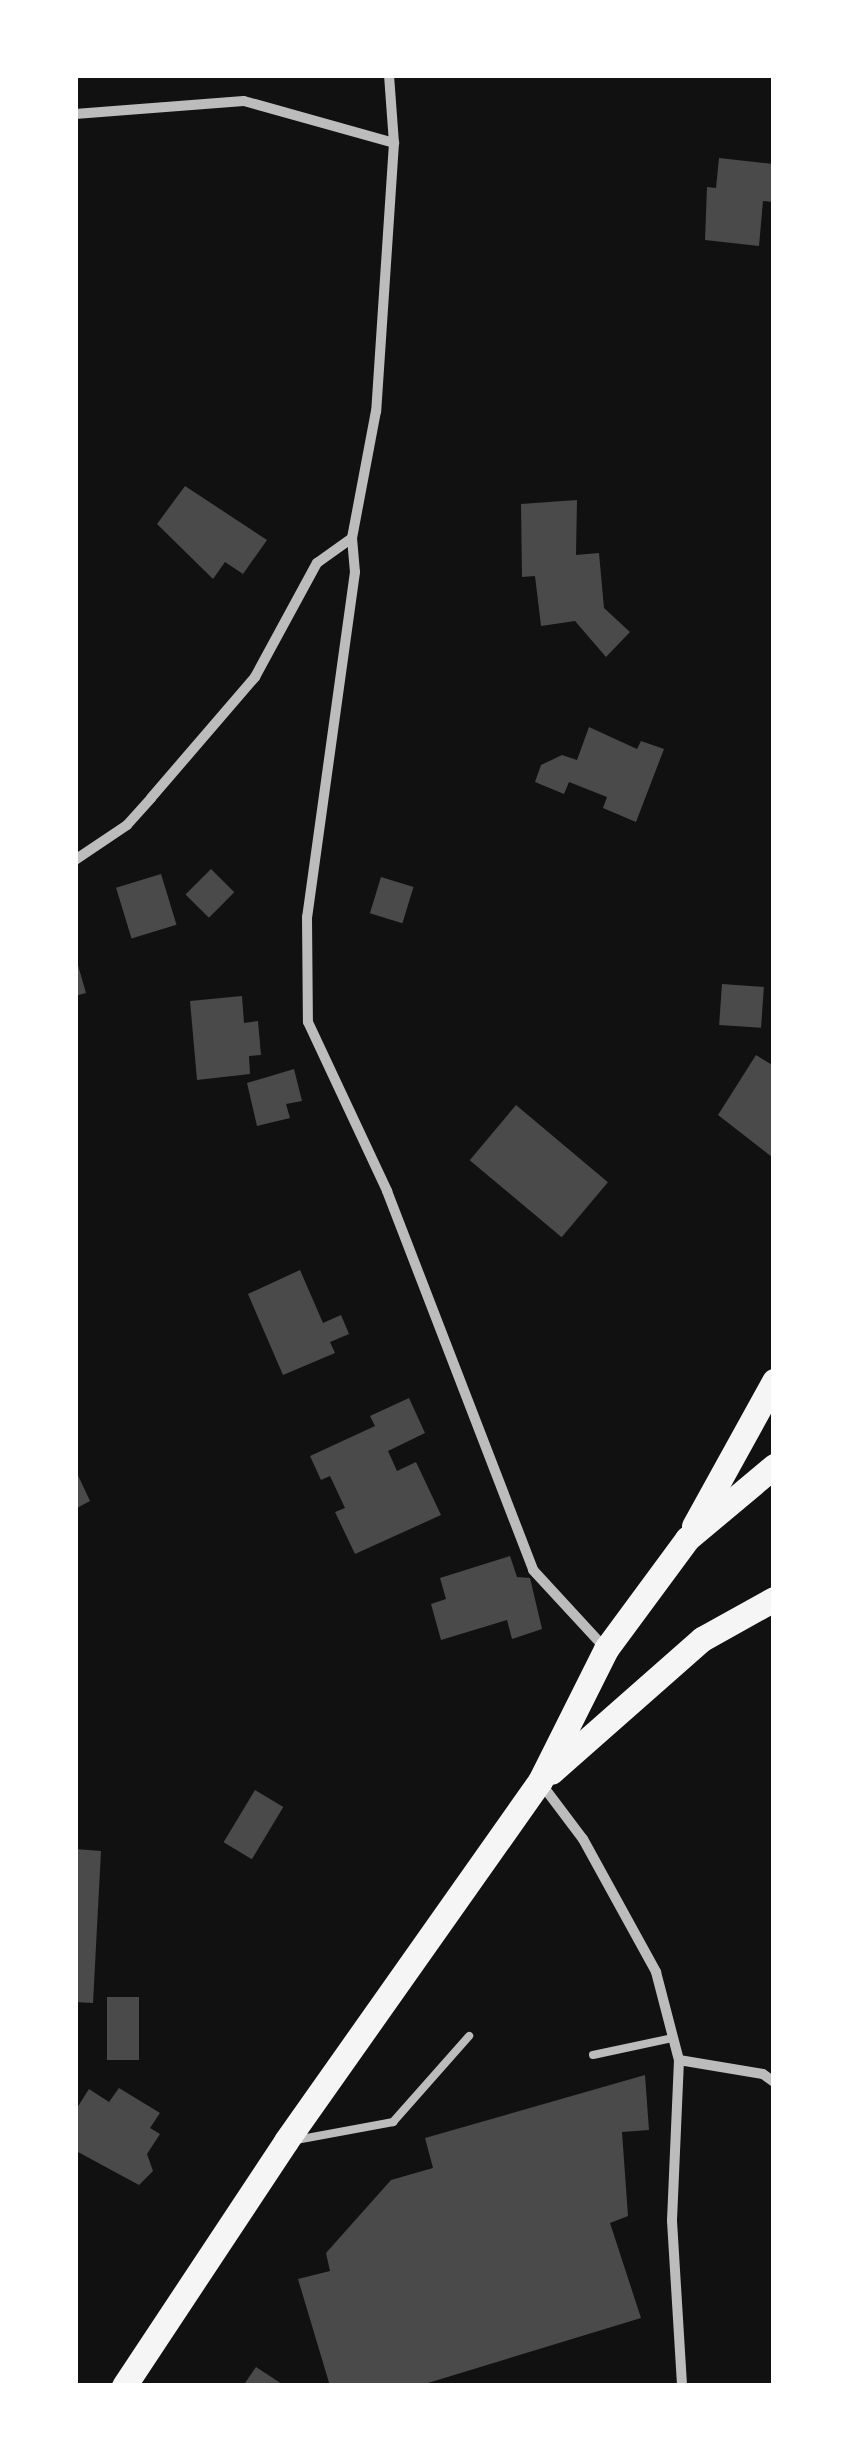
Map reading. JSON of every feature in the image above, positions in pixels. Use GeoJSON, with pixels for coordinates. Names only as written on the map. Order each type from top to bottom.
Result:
{"type":"FeatureCollection","features":[{"type":"Feature","properties":{"kind":"main road"},"geometry":{"type":"LineString","coordinates":[[124,2386],[286,2141],[540,1782],[606,1649],[687,1539],[774,1381]]}},
{"type":"Feature","properties":{"kind":"main road"},"geometry":{"type":"LineString","coordinates":[[687,1539],[774,1466]]}},
{"type":"Feature","properties":{"kind":"main road"},"geometry":{"type":"LineString","coordinates":[[540,1782],[702,1639],[774,1599]]}},
{"type":"Feature","properties":{"kind":"street"},"geometry":{"type":"LineString","coordinates":[[388,75],[394,143],[376,411],[352,538],[355,572],[307,917],[308,1022],[386,1191],[533,1570],[606,1649]]}},
{"type":"Feature","properties":{"kind":"street"},"geometry":{"type":"LineString","coordinates":[[75,114],[244,100],[394,143]]}},
{"type":"Feature","properties":{"kind":"street"},"geometry":{"type":"LineString","coordinates":[[75,860],[127,825],[164,783],[255,677],[317,563],[352,538]]}},
{"type":"Feature","properties":{"kind":"street"},"geometry":{"type":"LineString","coordinates":[[540,1782],[583,1839],[656,1972],[679,2060],[672,2221],[682,2386]]}},
{"type":"Feature","properties":{"kind":"street"},"geometry":{"type":"LineString","coordinates":[[679,2060],[763,2074],[774,2082]]}},
{"type":"Feature","properties":{"kind":"lane"},"geometry":{"type":"LineString","coordinates":[[286,2141],[393,2122],[469,2036]]}},
{"type":"Feature","properties":{"kind":"lane"},"geometry":{"type":"LineString","coordinates":[[593,2056],[673,2038]]}},
{"type":"Feature","properties":{"kind":"building"},"geometry":{"type":"Polygon","coordinates":[[[719,158],[774,164],[774,202],[763,201],[759,246],[705,240],[707,187],[716,188],[719,158]]]}},
{"type":"Feature","properties":{"kind":"building"},"geometry":{"type":"Polygon","coordinates":[[[185,486],[267,540],[243,574],[225,562],[213,579],[157,524],[185,486]]]}},
{"type":"Feature","properties":{"kind":"building"},"geometry":{"type":"Polygon","coordinates":[[[577,500],[576,555],[599,553],[604,608],[630,632],[606,657],[575,621],[541,626],[535,576],[522,577],[521,504],[577,500]]]}},
{"type":"Feature","properties":{"kind":"building"},"geometry":{"type":"Polygon","coordinates":[[[589,727],[637,749],[641,741],[664,749],[636,822],[603,808],[607,797],[569,782],[564,794],[535,782],[541,765],[562,755],[577,760],[589,727]]]}},
{"type":"Feature","properties":{"kind":"building"},"geometry":{"type":"Polygon","coordinates":[[[211,869],[234,892],[209,918],[186,894],[211,869]]]}},
{"type":"Feature","properties":{"kind":"building"},"geometry":{"type":"Polygon","coordinates":[[[161,874],[176,925],[132,938],[116,888],[161,874]]]}},
{"type":"Feature","properties":{"kind":"building"},"geometry":{"type":"Polygon","coordinates":[[[381,877],[414,887],[402,923],[370,913],[381,877]]]}},
{"type":"Feature","properties":{"kind":"building"},"geometry":{"type":"Polygon","coordinates":[[[75,955],[86,993],[75,996],[75,955]]]}},
{"type":"Feature","properties":{"kind":"building"},"geometry":{"type":"Polygon","coordinates":[[[722,984],[764,987],[761,1028],[719,1025],[722,984]]]}},
{"type":"Feature","properties":{"kind":"building"},"geometry":{"type":"Polygon","coordinates":[[[242,996],[244,1023],[258,1021],[261,1055],[249,1056],[250,1074],[197,1080],[190,1001],[242,996]]]}},
{"type":"Feature","properties":{"kind":"building"},"geometry":{"type":"Polygon","coordinates":[[[756,1055],[774,1066],[772,1157],[718,1115],[756,1055]]]}},
{"type":"Feature","properties":{"kind":"building"},"geometry":{"type":"Polygon","coordinates":[[[294,1069],[302,1101],[286,1104],[290,1118],[257,1126],[247,1083],[294,1069]]]}},
{"type":"Feature","properties":{"kind":"building"},"geometry":{"type":"Polygon","coordinates":[[[516,1105],[608,1182],[562,1237],[470,1160],[516,1105]]]}},
{"type":"Feature","properties":{"kind":"building"},"geometry":{"type":"Polygon","coordinates":[[[300,1270],[323,1323],[341,1315],[349,1334],[330,1342],[335,1353],[283,1375],[248,1294],[300,1270]]]}},
{"type":"Feature","properties":{"kind":"building"},"geometry":{"type":"Polygon","coordinates":[[[409,1398],[425,1433],[388,1451],[397,1471],[416,1462],[441,1515],[355,1554],[335,1512],[345,1508],[330,1476],[321,1480],[310,1456],[375,1426],[370,1416],[409,1398]]]}},
{"type":"Feature","properties":{"kind":"building"},"geometry":{"type":"Polygon","coordinates":[[[75,1469],[90,1501],[75,1509],[75,1469]]]}},
{"type":"Feature","properties":{"kind":"building"},"geometry":{"type":"Polygon","coordinates":[[[510,1556],[517,1577],[530,1578],[542,1629],[512,1639],[507,1620],[441,1640],[431,1604],[446,1599],[440,1578],[510,1556]]]}},
{"type":"Feature","properties":{"kind":"building"},"geometry":{"type":"Polygon","coordinates":[[[255,1790],[283,1807],[252,1859],[224,1842],[255,1790]]]}},
{"type":"Feature","properties":{"kind":"building"},"geometry":{"type":"Polygon","coordinates":[[[75,1849],[101,1851],[93,2003],[75,2002],[75,1849]]]}},
{"type":"Feature","properties":{"kind":"building"},"geometry":{"type":"Polygon","coordinates":[[[107,1997],[139,1997],[139,2060],[107,2060],[107,1997]]]}},
{"type":"Feature","properties":{"kind":"building"},"geometry":{"type":"Polygon","coordinates":[[[645,2075],[649,2130],[622,2132],[628,2216],[610,2223],[641,2318],[418,2386],[330,2386],[298,2279],[330,2271],[326,2253],[391,2180],[433,2168],[425,2138],[645,2075]]]}},
{"type":"Feature","properties":{"kind":"building"},"geometry":{"type":"Polygon","coordinates":[[[119,2088],[160,2113],[150,2128],[160,2134],[147,2154],[153,2171],[139,2185],[78,2152],[75,2157],[75,2111],[89,2089],[109,2102],[119,2088]]]}},
{"type":"Feature","properties":{"kind":"building"},"geometry":{"type":"Polygon","coordinates":[[[256,2367],[285,2386],[243,2386],[256,2367]]]}}]}
